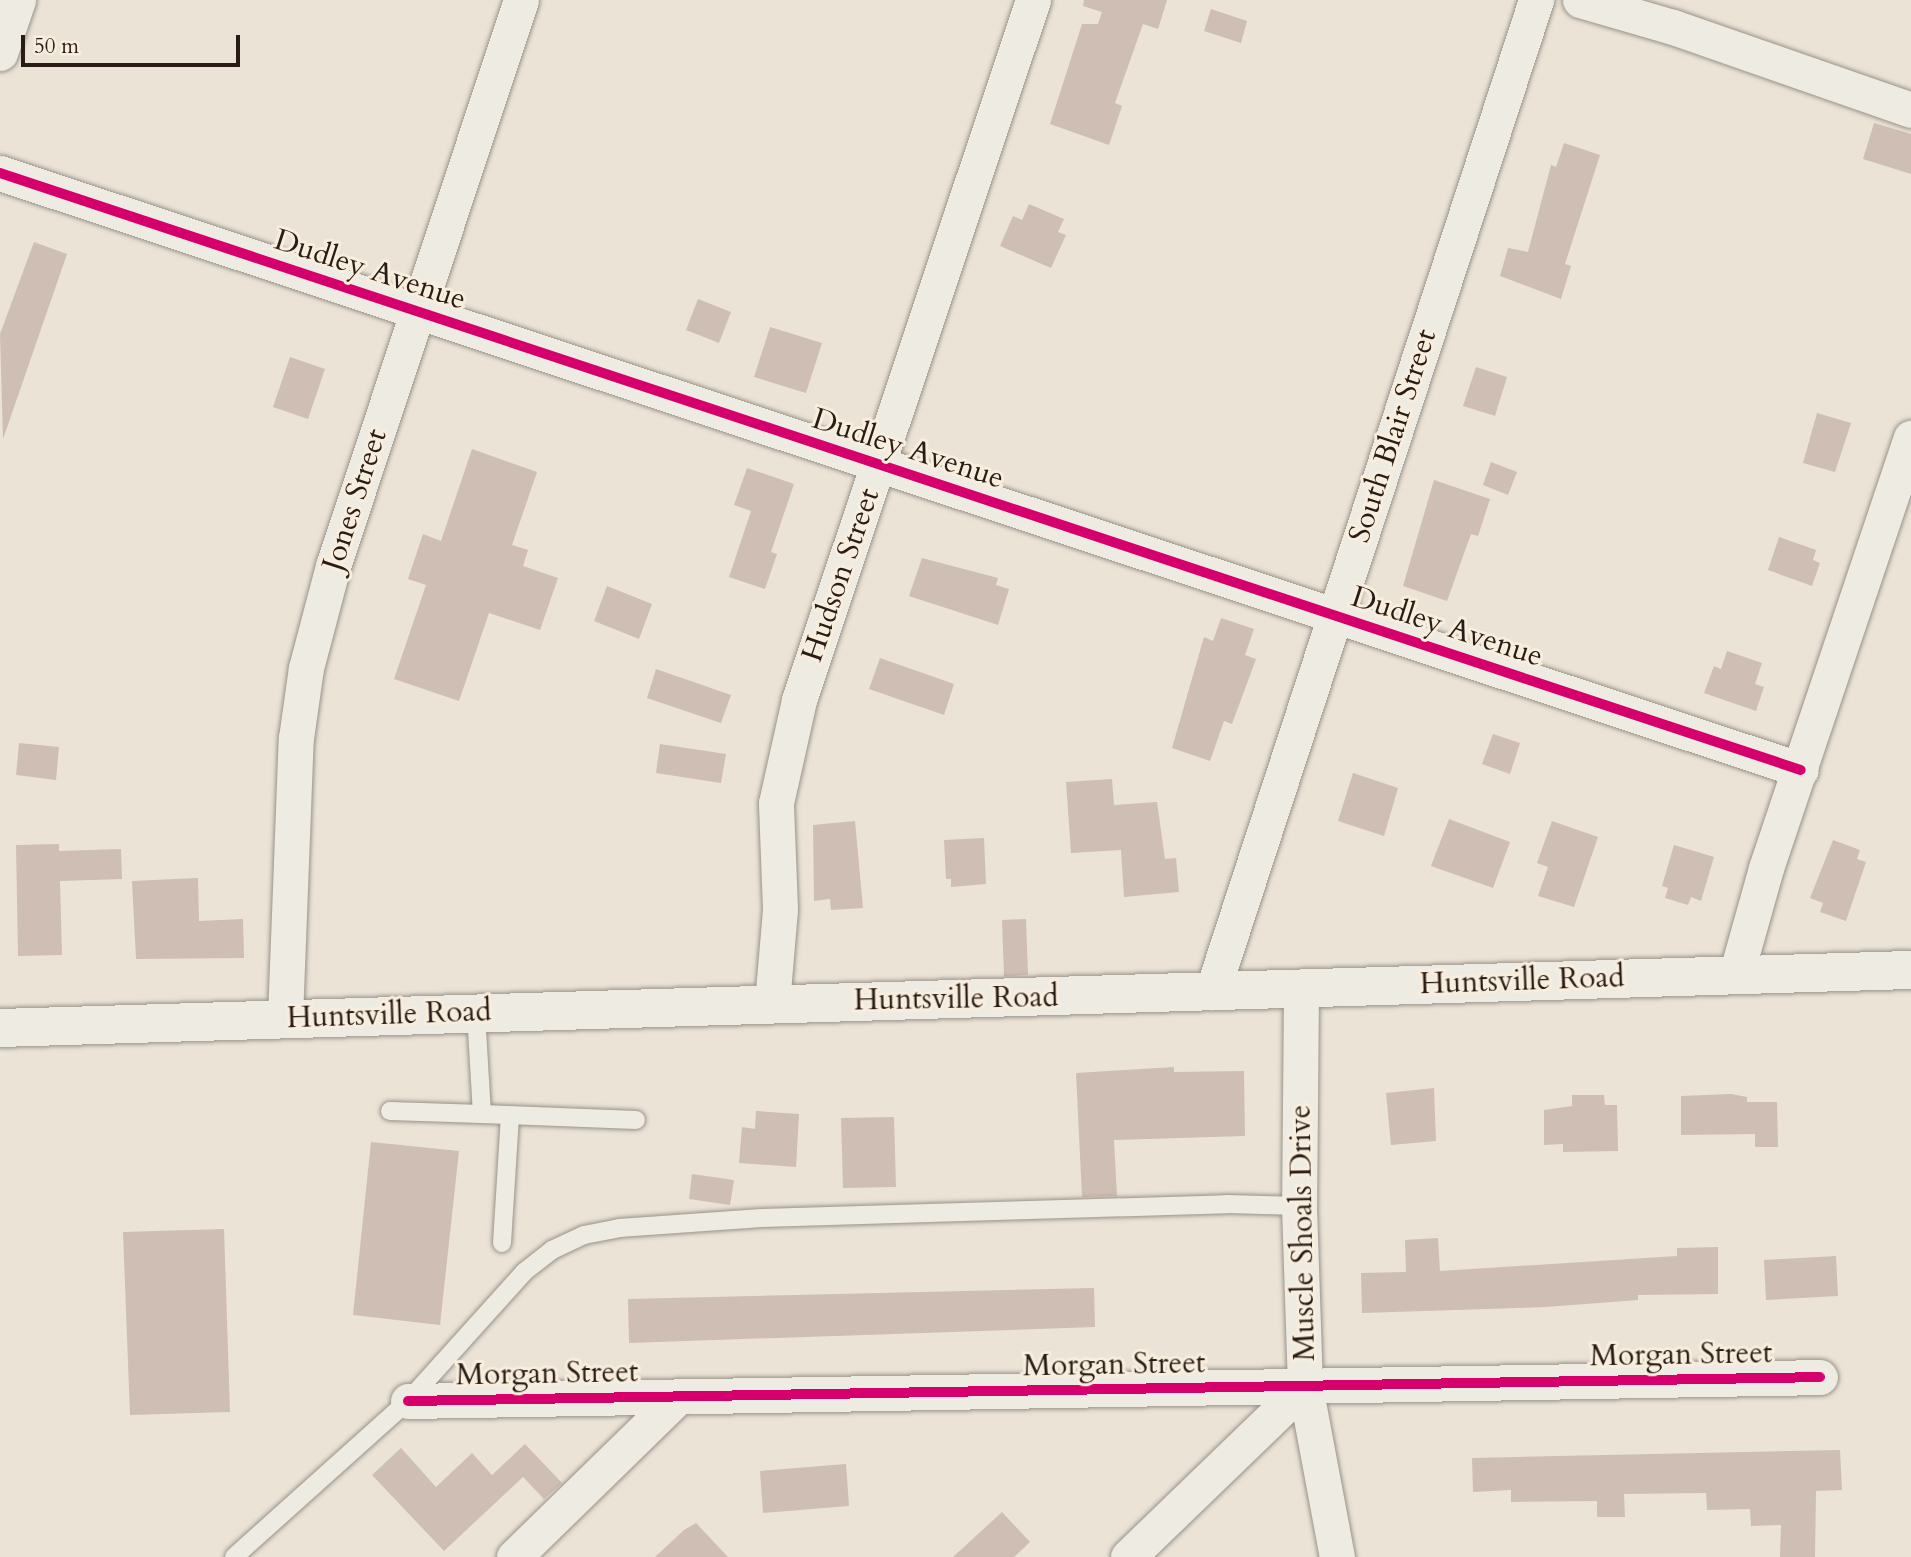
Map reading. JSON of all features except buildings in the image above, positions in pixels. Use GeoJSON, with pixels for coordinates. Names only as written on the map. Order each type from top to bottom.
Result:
{"type":"FeatureCollection","features":[{"type":"Feature","properties":{"kind":"main road","name":"Huntsville Road"},"geometry":{"type":"LineString","coordinates":[[0,1028],[1911,970]]}},
{"type":"Feature","properties":{"kind":"street"},"geometry":{"type":"LineString","coordinates":[[0,53],[18,0]]}},
{"type":"Feature","properties":{"kind":"street","name":"Jones Street"},"geometry":{"type":"LineString","coordinates":[[285,1018],[296,738],[306,668],[333,566],[521,0]]}},
{"type":"Feature","properties":{"kind":"street","name":"Hudson Street"},"geometry":{"type":"LineString","coordinates":[[772,1003],[780,909],[776,803],[799,700],[1033,0]]}},
{"type":"Feature","properties":{"kind":"street","name":"South Blair Street"},"geometry":{"type":"LineString","coordinates":[[1212,992],[1536,0]]}},
{"type":"Feature","properties":{"kind":"street"},"geometry":{"type":"LineString","coordinates":[[1580,0],[1673,27],[1911,110]]}},
{"type":"Feature","properties":{"kind":"street","name":"Dudley Avenue"},"geometry":{"type":"LineString","coordinates":[[0,173],[1801,771]]}},
{"type":"Feature","properties":{"kind":"street"},"geometry":{"type":"LineString","coordinates":[[1736,975],[1766,868],[1801,771],[1911,438]]}},
{"type":"Feature","properties":{"kind":"street","name":"Muscle Shoals Drive"},"geometry":{"type":"LineString","coordinates":[[1301,989],[1299,1206],[1305,1386],[1337,1557]]}},
{"type":"Feature","properties":{"kind":"street","name":"Morgan Street"},"geometry":{"type":"LineString","coordinates":[[408,1401],[1820,1377]]}},
{"type":"Feature","properties":{"kind":"street"},"geometry":{"type":"LineString","coordinates":[[1128,1557],[1305,1386]]}},
{"type":"Feature","properties":{"kind":"street"},"geometry":{"type":"LineString","coordinates":[[514,1557],[678,1397]]}},
{"type":"Feature","properties":{"kind":"lane"},"geometry":{"type":"LineString","coordinates":[[476,1013],[482,1114]]}},
{"type":"Feature","properties":{"kind":"lane"},"geometry":{"type":"LineString","coordinates":[[390,1111],[636,1120]]}},
{"type":"Feature","properties":{"kind":"lane"},"geometry":{"type":"LineString","coordinates":[[502,1242],[510,1115]]}},
{"type":"Feature","properties":{"kind":"lane"},"geometry":{"type":"LineString","coordinates":[[234,1557],[408,1401],[524,1272],[552,1250],[584,1234],[762,1218],[1227,1203],[1299,1206]]}},
{"type":"Feature","properties":{"kind":"cycle path"},"geometry":{"type":"LineString","coordinates":[[0,173],[1801,770]]}},
{"type":"Feature","properties":{"kind":"cycle path"},"geometry":{"type":"LineString","coordinates":[[408,1401],[1820,1377]]}}]}
